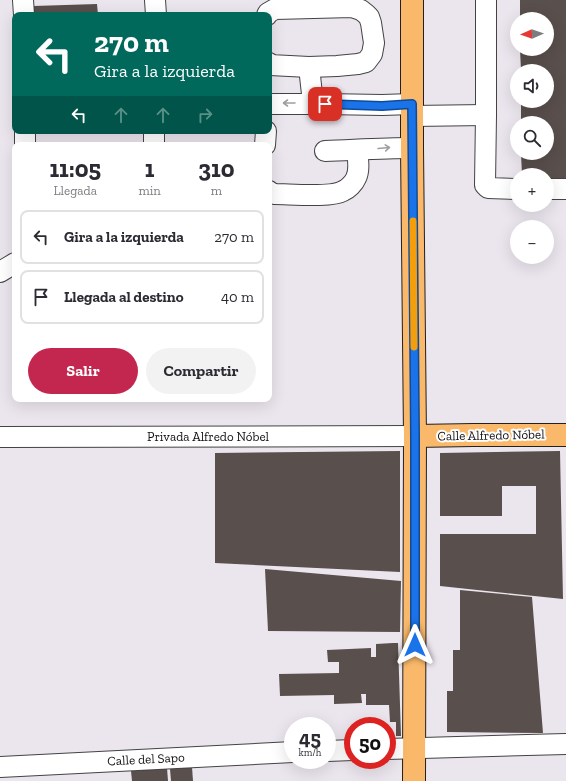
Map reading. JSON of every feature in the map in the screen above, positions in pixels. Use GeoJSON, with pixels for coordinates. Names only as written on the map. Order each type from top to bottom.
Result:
{"type":"FeatureCollection","features":[{"type":"Feature","properties":{"kind":"main road"},"geometry":{"type":"LineString","coordinates":[[412,0],[415,436],[414,781]]}},
{"type":"Feature","properties":{"kind":"main road","name":"Calle Alfredo Nóbel"},"geometry":{"type":"LineString","coordinates":[[415,436],[566,435]]}},
{"type":"Feature","properties":{"kind":"street"},"geometry":{"type":"LineString","coordinates":[[23,0],[24,12]]}},
{"type":"Feature","properties":{"kind":"street"},"geometry":{"type":"LineString","coordinates":[[155,0],[156,12]]}},
{"type":"Feature","properties":{"kind":"street"},"geometry":{"type":"LineString","coordinates":[[486,0],[485,185],[488,188],[510,189]]}},
{"type":"Feature","properties":{"kind":"street"},"geometry":{"type":"LineString","coordinates":[[268,12],[275,9],[352,7],[361,10],[369,17],[374,43],[372,54],[366,62],[358,64],[272,69]]}},
{"type":"Feature","properties":{"kind":"street"},"geometry":{"type":"LineString","coordinates":[[309,67],[313,103]]}},
{"type":"Feature","properties":{"kind":"street"},"geometry":{"type":"LineString","coordinates":[[272,104],[313,103],[382,106],[412,110],[486,115]]}},
{"type":"Feature","properties":{"kind":"street"},"geometry":{"type":"LineString","coordinates":[[325,151],[412,148]]}},
{"type":"Feature","properties":{"kind":"street"},"geometry":{"type":"LineString","coordinates":[[272,193],[318,195],[343,192],[356,180],[358,164],[357,150]]}},
{"type":"Feature","properties":{"kind":"street"},"geometry":{"type":"LineString","coordinates":[[554,189],[566,189]]}},
{"type":"Feature","properties":{"kind":"street"},"geometry":{"type":"LineString","coordinates":[[0,272],[12,265]]}},
{"type":"Feature","properties":{"kind":"street","name":"Privada Alfredo Nóbel"},"geometry":{"type":"LineString","coordinates":[[0,437],[415,436]]}},
{"type":"Feature","properties":{"kind":"street"},"geometry":{"type":"LineString","coordinates":[[396,749],[566,744]]}},
{"type":"Feature","properties":{"kind":"street","name":"Calle del Sapo"},"geometry":{"type":"LineString","coordinates":[[0,767],[284,752]]}},
{"type":"Feature","properties":{"kind":"shaded area"},"geometry":{"type":"Polygon","coordinates":[[[0,0],[566,0],[566,781],[0,781],[0,0]]]}},
{"type":"Feature","properties":{"kind":"building"},"geometry":{"type":"Polygon","coordinates":[[[520,0],[566,0],[566,182],[554,182],[554,168],[522,168],[521,160],[554,160],[554,116],[521,116],[521,108],[554,108],[554,64],[521,64],[520,56],[554,56],[554,12],[520,12],[520,0]]]}},
{"type":"Feature","properties":{"kind":"building"},"geometry":{"type":"Polygon","coordinates":[[[97,4],[98,12],[34,12],[34,6],[97,4]]]}},
{"type":"Feature","properties":{"kind":"building"},"geometry":{"type":"Polygon","coordinates":[[[400,451],[400,572],[215,563],[215,453],[400,451]]]}},
{"type":"Feature","properties":{"kind":"building"},"geometry":{"type":"Polygon","coordinates":[[[560,451],[563,599],[440,586],[440,534],[536,534],[536,486],[502,486],[502,516],[440,516],[440,453],[560,451]]]}},
{"type":"Feature","properties":{"kind":"building"},"geometry":{"type":"Polygon","coordinates":[[[265,569],[401,581],[400,632],[268,631],[265,569]]]}},
{"type":"Feature","properties":{"kind":"building"},"geometry":{"type":"Polygon","coordinates":[[[460,590],[532,597],[543,733],[447,732],[447,691],[453,691],[453,650],[460,650],[460,590]]]}},
{"type":"Feature","properties":{"kind":"building"},"geometry":{"type":"Polygon","coordinates":[[[398,643],[401,736],[396,736],[396,717],[390,717],[389,705],[366,705],[366,694],[361,694],[362,703],[334,704],[334,695],[280,696],[279,674],[339,673],[339,662],[328,662],[327,650],[371,648],[371,657],[376,657],[376,644],[398,643]]]}},
{"type":"Feature","properties":{"kind":"building"},"geometry":{"type":"Polygon","coordinates":[[[192,767],[193,781],[171,781],[170,769],[192,767]]]}},
{"type":"Feature","properties":{"kind":"building"},"geometry":{"type":"Polygon","coordinates":[[[167,768],[168,781],[132,781],[131,771],[167,768]]]}},
{"type":"Feature","properties":{"kind":"slow traffic"},"geometry":{"type":"LineString","coordinates":[[413,221],[414,347]]}},
{"type":"Feature","properties":{"kind":"route"},"geometry":{"type":"LineString","coordinates":[[325,104],[382,106],[412,104],[415,645]]}}]}
